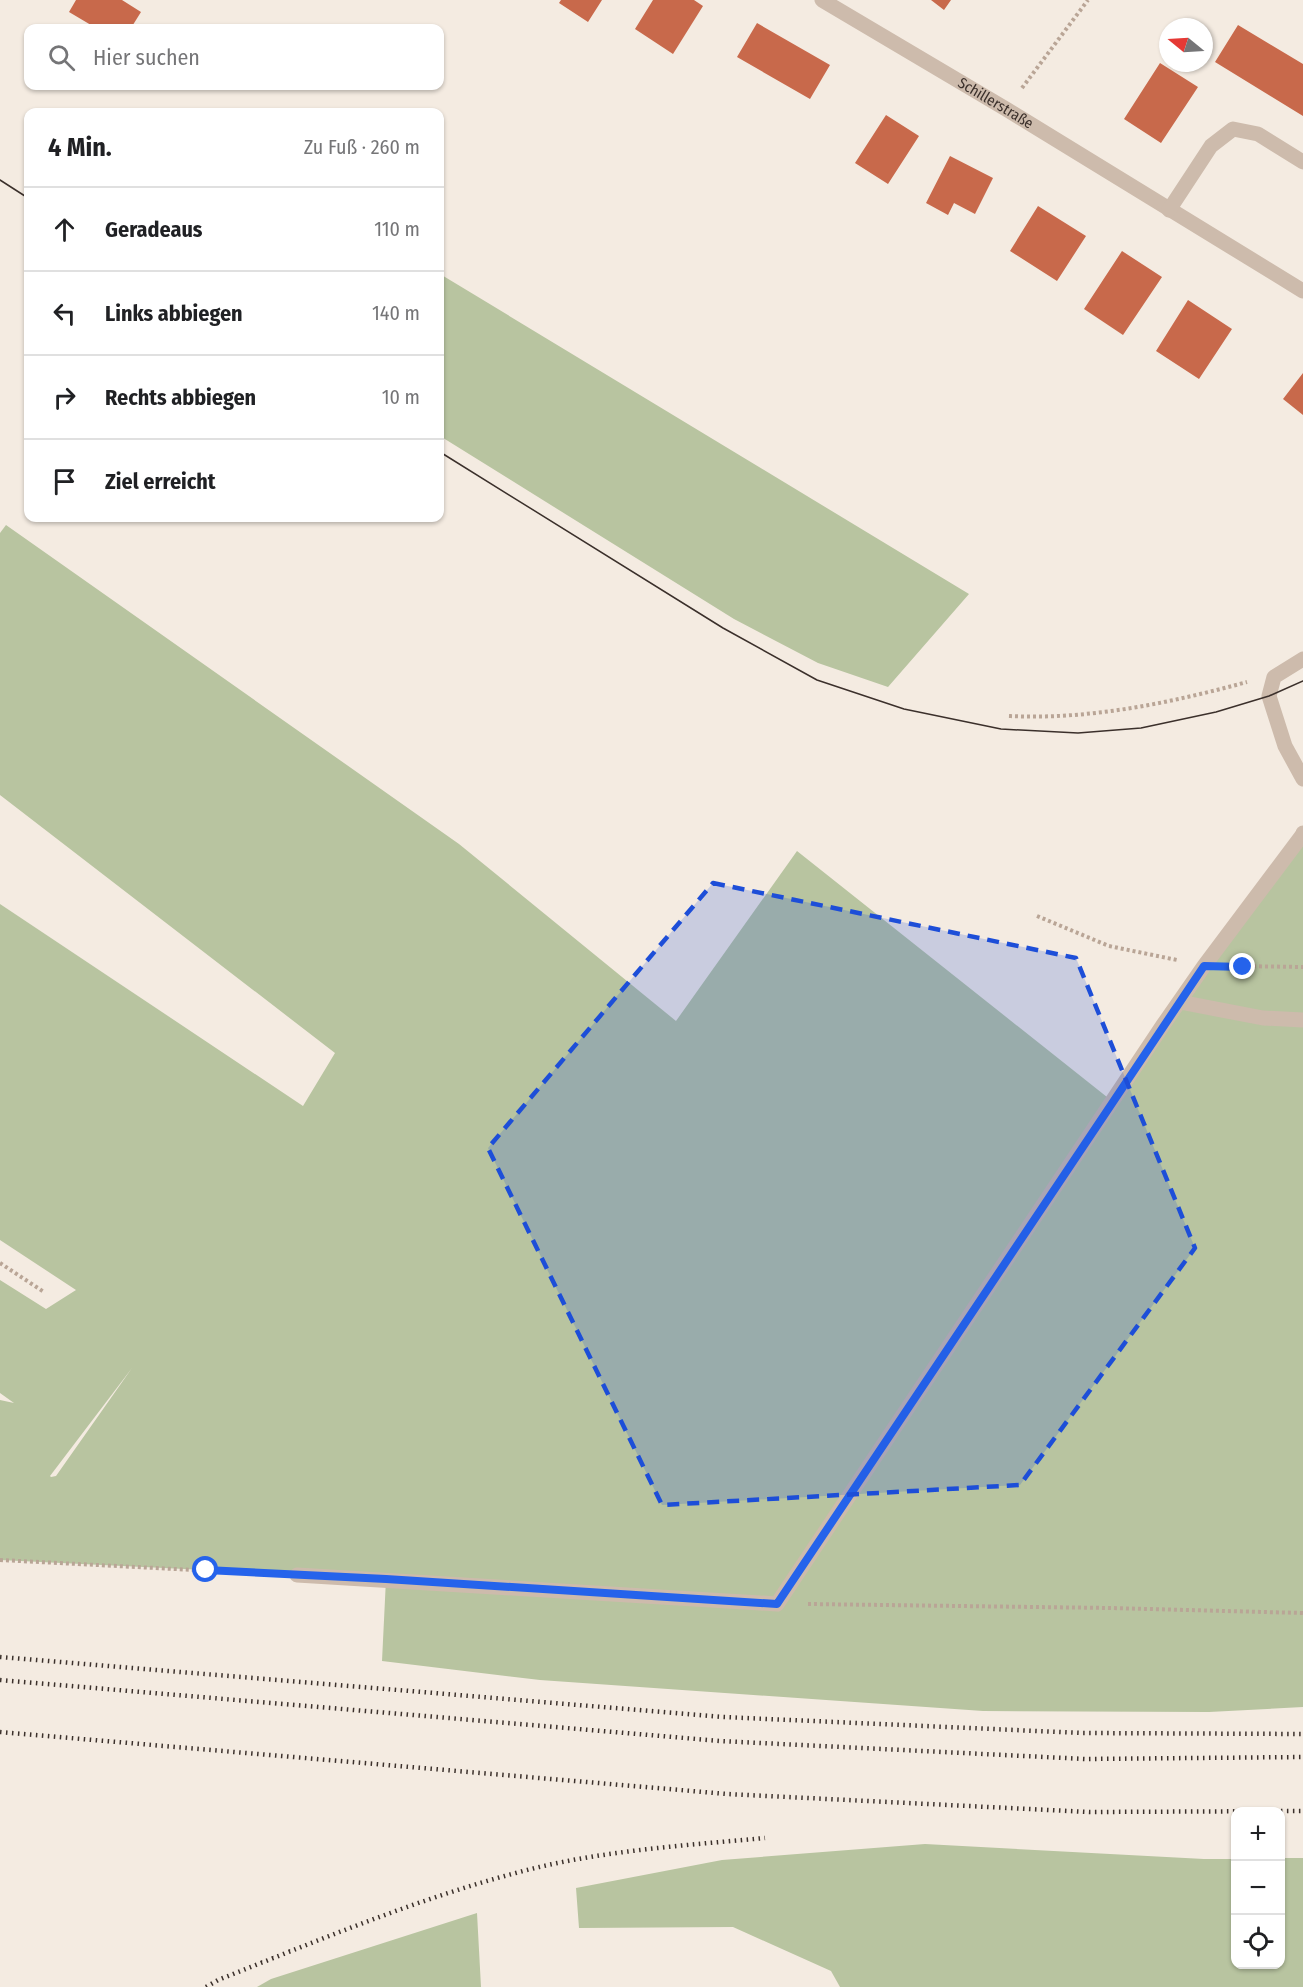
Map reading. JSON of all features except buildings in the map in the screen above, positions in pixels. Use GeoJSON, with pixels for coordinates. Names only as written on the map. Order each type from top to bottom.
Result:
{"type":"FeatureCollection","features":[{"type":"Feature","properties":{"kind":"street","name":"Schillerstraße"},"geometry":{"type":"LineString","coordinates":[[827,1],[1168,210],[1302,288]]}},
{"type":"Feature","properties":{"kind":"street"},"geometry":{"type":"LineString","coordinates":[[1168,210],[1211,146],[1233,129],[1258,134],[1303,162]]}},
{"type":"Feature","properties":{"kind":"street"},"geometry":{"type":"LineString","coordinates":[[1303,659],[1274,677],[1269,696],[1285,746],[1303,779]]}},
{"type":"Feature","properties":{"kind":"street"},"geometry":{"type":"LineString","coordinates":[[297,1575],[777,1604],[1204,966],[1303,834]]}},
{"type":"Feature","properties":{"kind":"street"},"geometry":{"type":"LineString","coordinates":[[1180,1002],[1263,1018],[1303,1020]]}},
{"type":"Feature","properties":{"kind":"path"},"geometry":{"type":"LineString","coordinates":[[1006,109],[1088,0]]}},
{"type":"Feature","properties":{"kind":"path"},"geometry":{"type":"LineString","coordinates":[[1009,716],[1035,717],[1101,712],[1191,698],[1274,677]]}},
{"type":"Feature","properties":{"kind":"path"},"geometry":{"type":"LineString","coordinates":[[1037,916],[1109,946],[1204,966],[1303,967]]}},
{"type":"Feature","properties":{"kind":"path"},"geometry":{"type":"LineString","coordinates":[[0,1263],[44,1292]]}},
{"type":"Feature","properties":{"kind":"path"},"geometry":{"type":"LineString","coordinates":[[0,1560],[297,1575]]}},
{"type":"Feature","properties":{"kind":"path"},"geometry":{"type":"LineString","coordinates":[[777,1604],[1303,1613]]}},
{"type":"Feature","properties":{"kind":"highlighted area"},"geometry":{"type":"Polygon","coordinates":[[[713,883],[1076,958],[1195,1248],[1020,1485],[662,1505],[488,1148],[713,883]]]}},
{"type":"Feature","properties":{"kind":"green space"},"geometry":{"type":"Polygon","coordinates":[[[444,276],[969,594],[888,687],[818,663],[734,619],[444,438],[444,276]]]}},
{"type":"Feature","properties":{"kind":"green space"},"geometry":{"type":"Polygon","coordinates":[[[6,525],[459,844],[676,1021],[797,851],[1112,1101],[1303,834],[1303,1707],[1209,1712],[983,1711],[540,1680],[382,1661],[386,1579],[0,1560],[0,1400],[14,1403],[0,1393],[0,1280],[46,1309],[76,1290],[0,1240],[0,904],[303,1106],[335,1053],[0,795],[0,533],[6,525]],[[132,1368],[50,1476],[56,1476],[132,1368]]]}},
{"type":"Feature","properties":{"kind":"green space"},"geometry":{"type":"Polygon","coordinates":[[[925,1844],[1231,1859],[1231,1969],[1285,1969],[1285,1858],[1303,1858],[1303,1987],[840,1987],[831,1971],[733,1927],[579,1928],[576,1888],[722,1860],[925,1844]]]}},
{"type":"Feature","properties":{"kind":"green space"},"geometry":{"type":"Polygon","coordinates":[[[477,1913],[481,1987],[257,1987],[271,1979],[477,1913]]]}},
{"type":"Feature","properties":{"kind":"tram line"},"geometry":{"type":"LineString","coordinates":[[0,180],[24,195]]}},
{"type":"Feature","properties":{"kind":"tram line"},"geometry":{"type":"LineString","coordinates":[[444,454],[723,628],[817,680],[904,709],[1001,729],[1078,733],[1141,728],[1216,712],[1269,696],[1303,681]]}},
{"type":"Feature","properties":{"kind":"railway"},"geometry":{"type":"LineString","coordinates":[[0,1657],[723,1717],[1082,1733],[1303,1734]]}},
{"type":"Feature","properties":{"kind":"railway"},"geometry":{"type":"LineString","coordinates":[[0,1680],[720,1741],[1085,1759],[1303,1757]]}},
{"type":"Feature","properties":{"kind":"railway"},"geometry":{"type":"LineString","coordinates":[[0,1732],[727,1794],[1089,1812],[1303,1811]]}},
{"type":"Feature","properties":{"kind":"railway"},"geometry":{"type":"LineString","coordinates":[[206,1987],[218,1980],[414,1904],[535,1868],[621,1852],[765,1838]]}},
{"type":"Feature","properties":{"kind":"route"},"geometry":{"type":"LineString","coordinates":[[206,1570],[777,1604],[1204,966],[1243,967]]}}]}
